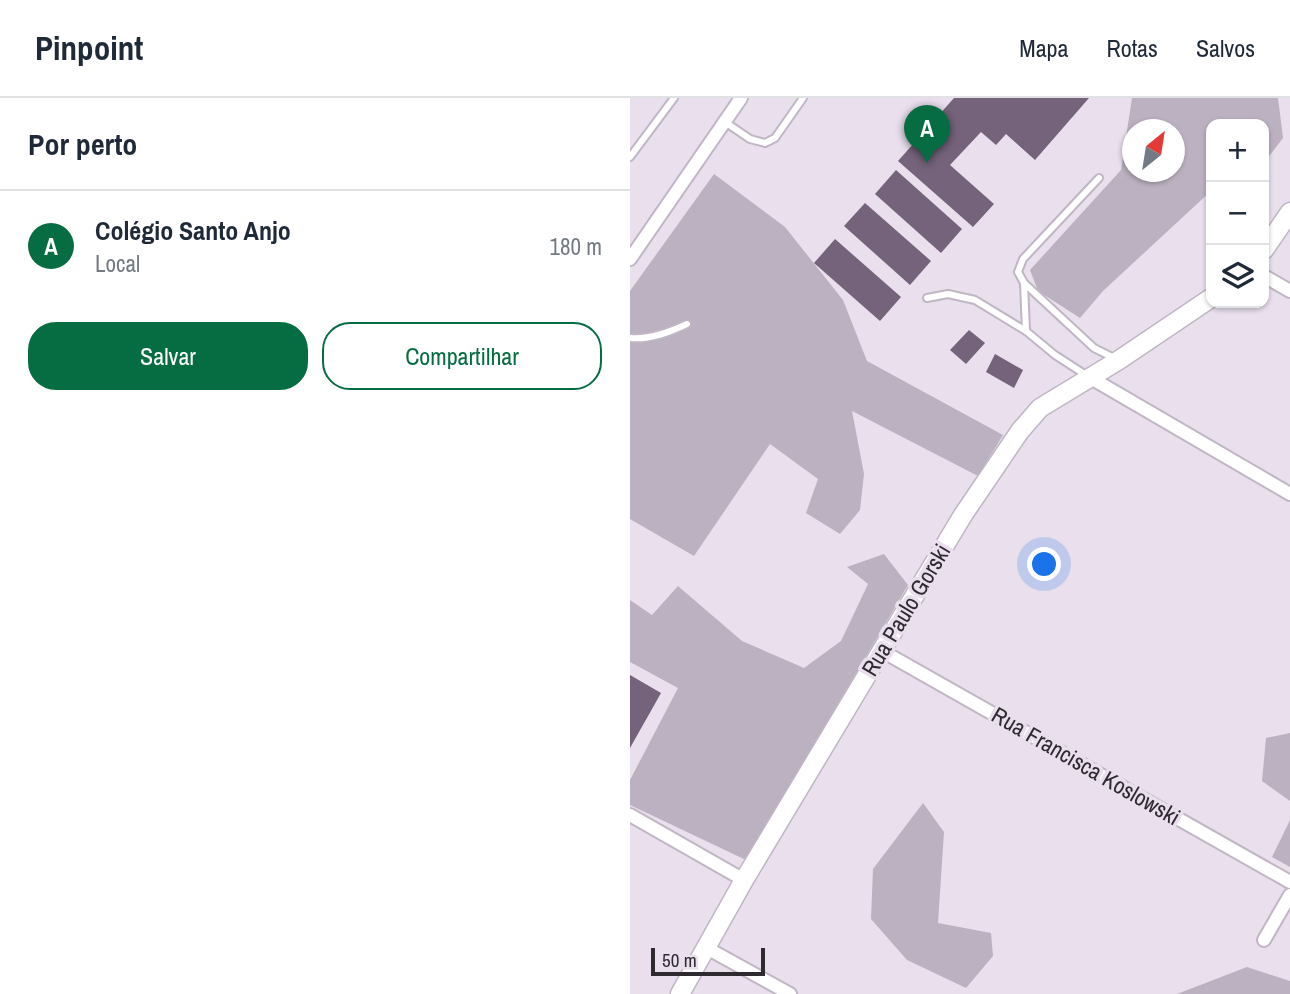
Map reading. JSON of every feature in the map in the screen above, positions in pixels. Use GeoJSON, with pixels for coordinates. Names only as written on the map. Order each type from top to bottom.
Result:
{"type":"FeatureCollection","features":[{"type":"Feature","properties":{"kind":"street"},"geometry":{"type":"LineString","coordinates":[[630,260],[741,98]]}},
{"type":"Feature","properties":{"kind":"street"},"geometry":{"type":"LineString","coordinates":[[1267,245],[1290,212]]}},
{"type":"Feature","properties":{"kind":"street"},"geometry":{"type":"LineString","coordinates":[[1269,279],[1290,291]]}},
{"type":"Feature","properties":{"kind":"street","name":"Rua Paulo Gorski"},"geometry":{"type":"LineString","coordinates":[[680,994],[744,880],[963,515],[1020,431],[1040,408],[1091,378],[1206,301]]}},
{"type":"Feature","properties":{"kind":"street"},"geometry":{"type":"LineString","coordinates":[[1091,378],[1290,494]]}},
{"type":"Feature","properties":{"kind":"street","name":"Rua Francisca Koslowski"},"geometry":{"type":"LineString","coordinates":[[882,651],[1290,881]]}},
{"type":"Feature","properties":{"kind":"street"},"geometry":{"type":"LineString","coordinates":[[630,815],[744,880]]}},
{"type":"Feature","properties":{"kind":"street"},"geometry":{"type":"LineString","coordinates":[[1264,940],[1290,895]]}},
{"type":"Feature","properties":{"kind":"street"},"geometry":{"type":"LineString","coordinates":[[705,947],[790,994]]}},
{"type":"Feature","properties":{"kind":"lane"},"geometry":{"type":"LineString","coordinates":[[630,157],[674,98]]}},
{"type":"Feature","properties":{"kind":"lane"},"geometry":{"type":"LineString","coordinates":[[725,122],[750,139],[765,143],[775,138],[803,98]]}},
{"type":"Feature","properties":{"kind":"lane"},"geometry":{"type":"LineString","coordinates":[[1099,178],[1023,259],[1018,272],[1024,283],[1094,348],[1119,360]]}},
{"type":"Feature","properties":{"kind":"lane"},"geometry":{"type":"LineString","coordinates":[[1024,283],[1026,331]]}},
{"type":"Feature","properties":{"kind":"lane"},"geometry":{"type":"LineString","coordinates":[[927,298],[948,294],[975,300],[1026,331],[1055,355],[1091,378]]}},
{"type":"Feature","properties":{"kind":"lane"},"geometry":{"type":"LineString","coordinates":[[630,338],[639,339],[667,333],[687,324]]}},
{"type":"Feature","properties":{"kind":"shaded area"},"geometry":{"type":"Polygon","coordinates":[[[1132,98],[1278,98],[1283,138],[1269,156],[1269,119],[1206,119],[1206,196],[1103,291],[1080,318],[1038,291],[1030,270],[1121,170],[1122,163],[1122,182],[1185,182],[1185,119],[1129,119],[1132,98]]]}},
{"type":"Feature","properties":{"kind":"shaded area"},"geometry":{"type":"Polygon","coordinates":[[[714,174],[785,227],[843,300],[867,361],[1003,435],[978,476],[852,411],[864,474],[860,510],[840,534],[806,513],[818,479],[770,444],[694,556],[630,519],[630,291],[714,174]]]}},
{"type":"Feature","properties":{"kind":"shaded area"},"geometry":{"type":"Polygon","coordinates":[[[884,554],[908,585],[746,860],[630,805],[630,780],[678,688],[630,662],[630,600],[652,615],[678,586],[742,641],[804,668],[841,641],[868,584],[847,567],[884,554]]]}},
{"type":"Feature","properties":{"kind":"shaded area"},"geometry":{"type":"Polygon","coordinates":[[[1290,733],[1290,801],[1262,781],[1266,738],[1290,733]]]}},
{"type":"Feature","properties":{"kind":"shaded area"},"geometry":{"type":"Polygon","coordinates":[[[923,803],[944,832],[938,923],[991,933],[993,956],[966,988],[907,960],[871,919],[873,869],[923,803]]]}},
{"type":"Feature","properties":{"kind":"shaded area"},"geometry":{"type":"Polygon","coordinates":[[[1290,820],[1290,867],[1272,857],[1290,820]]]}},
{"type":"Feature","properties":{"kind":"shaded area"},"geometry":{"type":"Polygon","coordinates":[[[1247,967],[1290,981],[1290,994],[1177,994],[1247,967]]]}},
{"type":"Feature","properties":{"kind":"building"},"geometry":{"type":"Polygon","coordinates":[[[954,98],[1089,98],[1035,160],[1006,134],[996,145],[981,132],[950,165],[994,204],[973,227],[898,161],[954,98]]]}},
{"type":"Feature","properties":{"kind":"building"},"geometry":{"type":"Polygon","coordinates":[[[896,170],[962,229],[941,253],[875,194],[896,170]]]}},
{"type":"Feature","properties":{"kind":"building"},"geometry":{"type":"Polygon","coordinates":[[[865,203],[931,261],[910,285],[844,226],[865,203]]]}},
{"type":"Feature","properties":{"kind":"building"},"geometry":{"type":"Polygon","coordinates":[[[835,239],[901,297],[880,321],[814,263],[835,239]]]}},
{"type":"Feature","properties":{"kind":"building"},"geometry":{"type":"Polygon","coordinates":[[[969,330],[985,343],[966,364],[950,350],[969,330]]]}},
{"type":"Feature","properties":{"kind":"building"},"geometry":{"type":"Polygon","coordinates":[[[995,354],[1023,370],[1014,388],[986,372],[995,354]]]}},
{"type":"Feature","properties":{"kind":"building"},"geometry":{"type":"Polygon","coordinates":[[[630,675],[661,693],[630,748],[630,675]]]}},
{"type":"Feature","properties":{"kind":"place","name":"Colégio Santo Anjo"},"geometry":{"type":"Point","coordinates":[927,163]}}]}
